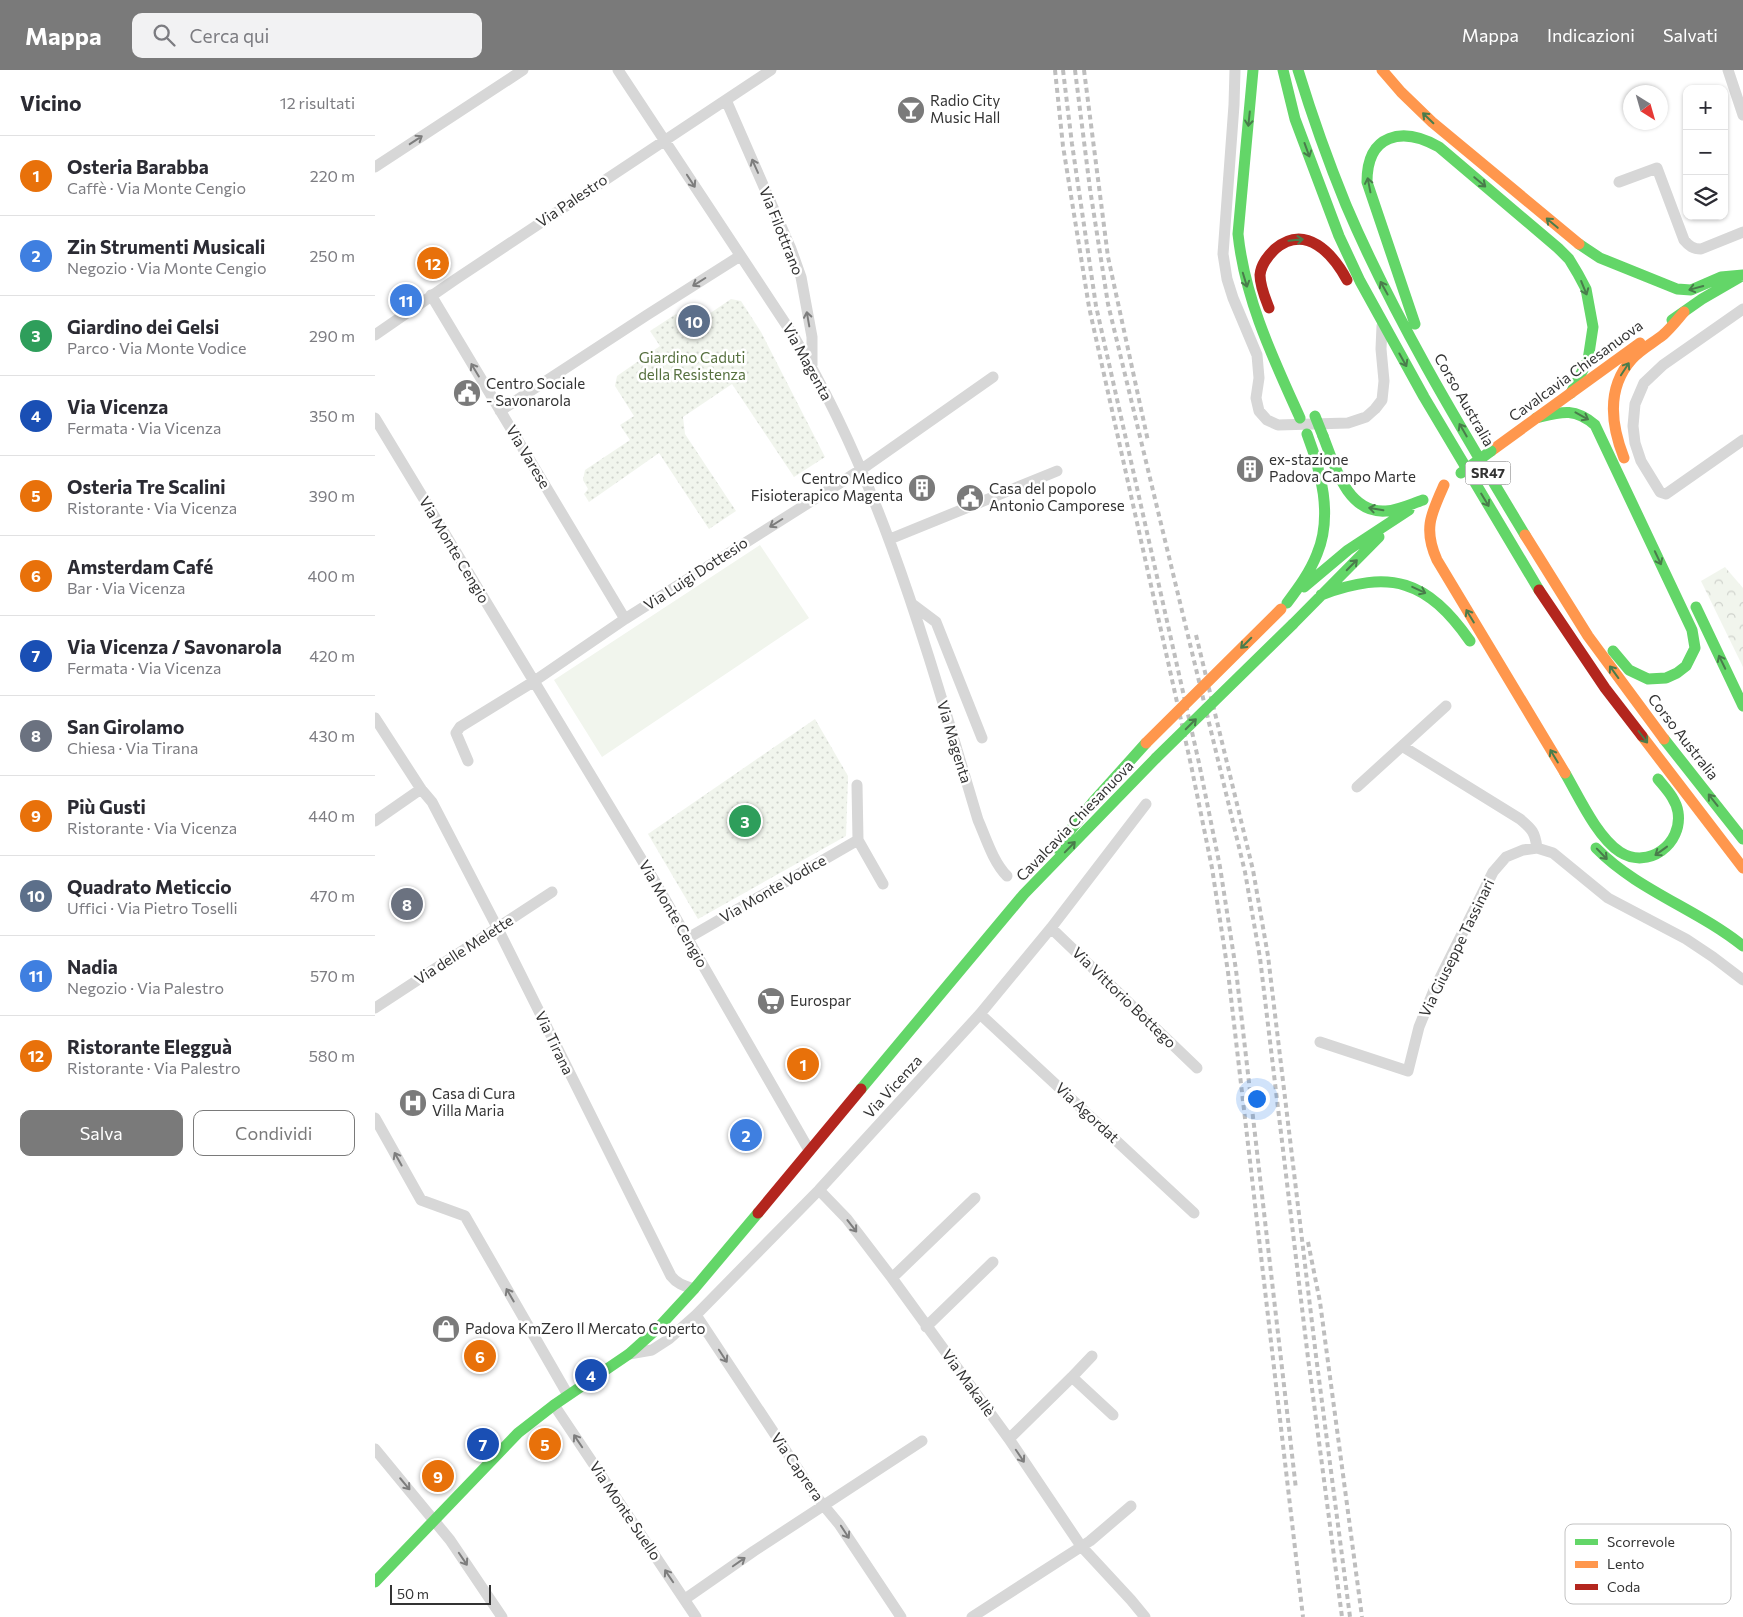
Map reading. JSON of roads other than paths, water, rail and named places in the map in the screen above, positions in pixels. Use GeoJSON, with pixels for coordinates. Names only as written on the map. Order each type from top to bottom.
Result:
{"type":"FeatureCollection","features":[{"type":"Feature","properties":{"kind":"main road"},"geometry":{"type":"LineString","coordinates":[[1253,70],[1238,234],[1239,252],[1256,315],[1319,466],[1324,512],[1322,536],[1311,568],[1284,606]]}},
{"type":"Feature","properties":{"kind":"main road","name":"Corso Australia"},"geometry":{"type":"LineString","coordinates":[[1283,70],[1295,119],[1336,228],[1382,322],[1424,397],[1537,588],[1605,688],[1743,868]]}},
{"type":"Feature","properties":{"kind":"main road","name":"Corso Australia"},"geometry":{"type":"LineString","coordinates":[[1298,70],[1310,111],[1356,229],[1380,280],[1438,387],[1547,572],[1589,637],[1628,691],[1743,839]]}},
{"type":"Feature","properties":{"kind":"main road"},"geometry":{"type":"LineString","coordinates":[[1382,70],[1401,92],[1432,122],[1587,250],[1600,258],[1677,289],[1691,290],[1721,277],[1743,275]]}},
{"type":"Feature","properties":{"kind":"main road"},"geometry":{"type":"LineString","coordinates":[[1438,387],[1367,182],[1368,164],[1374,150],[1382,141],[1398,136],[1412,136],[1425,139],[1439,147],[1569,259],[1586,289],[1593,327],[1588,360],[1571,392]]}},
{"type":"Feature","properties":{"kind":"main road"},"geometry":{"type":"LineString","coordinates":[[1272,316],[1262,288],[1261,270],[1270,253],[1286,241],[1307,239],[1322,246],[1338,263],[1356,297],[1382,322]]}},
{"type":"Feature","properties":{"kind":"main road","name":"Cavalcavia Chiesanuova"},"geometry":{"type":"LineString","coordinates":[[1024,894],[1057,847],[1093,802],[1146,743],[1284,606],[1348,550],[1423,500],[1684,312],[1743,275]]}},
{"type":"Feature","properties":{"kind":"main road"},"geometry":{"type":"LineString","coordinates":[[1631,472],[1618,445],[1614,429],[1611,413],[1615,390],[1633,358],[1668,331],[1684,312]]}},
{"type":"Feature","properties":{"kind":"main road"},"geometry":{"type":"LineString","coordinates":[[1513,515],[1554,565],[1629,670],[1648,679],[1666,678],[1686,666],[1695,648],[1692,630],[1595,424],[1585,416],[1574,411],[1536,418]]}},
{"type":"Feature","properties":{"kind":"main road"},"geometry":{"type":"LineString","coordinates":[[1313,412],[1338,476],[1344,488],[1355,499],[1369,509],[1378,511],[1389,510],[1423,500]]}},
{"type":"Feature","properties":{"kind":"main road"},"geometry":{"type":"LineString","coordinates":[[1444,485],[1431,515],[1428,530],[1430,547],[1603,837],[1613,848],[1634,858],[1646,858],[1657,855],[1665,849],[1672,842],[1679,821],[1678,809],[1649,767]]}},
{"type":"Feature","properties":{"kind":"main road","name":"Cavalcavia Chiesanuova"},"geometry":{"type":"LineString","coordinates":[[1024,894],[1157,758],[1404,513]]}},
{"type":"Feature","properties":{"kind":"main road"},"geometry":{"type":"LineString","coordinates":[[1321,595],[1341,586],[1363,581],[1393,581],[1416,588],[1444,606],[1461,627],[1477,652]]}},
{"type":"Feature","properties":{"kind":"main road"},"geometry":{"type":"LineString","coordinates":[[1537,588],[1573,661]]}},
{"type":"Feature","properties":{"kind":"main road"},"geometry":{"type":"LineString","coordinates":[[1691,596],[1743,706]]}},
{"type":"Feature","properties":{"kind":"main road"},"geometry":{"type":"LineString","coordinates":[[1571,808],[1581,825]]}},
{"type":"Feature","properties":{"kind":"main road"},"geometry":{"type":"LineString","coordinates":[[1588,837],[1604,857],[1626,874],[1700,917],[1743,946]]}},
{"type":"Feature","properties":{"kind":"main road","name":"Via Vicenza"},"geometry":{"type":"LineString","coordinates":[[375,1582],[518,1434],[554,1404],[629,1354],[658,1328],[694,1289],[1024,894]]}},
{"type":"Feature","properties":{"kind":"street"},"geometry":{"type":"LineString","coordinates":[[375,167],[523,70]]}},
{"type":"Feature","properties":{"kind":"street","name":"Via Magenta"},"geometry":{"type":"LineString","coordinates":[[618,70],[793,335],[812,367],[861,469],[890,539],[912,604],[978,820],[993,854],[1002,871],[1007,876]]}},
{"type":"Feature","properties":{"kind":"street","name":"Via Palestro"},"geometry":{"type":"LineString","coordinates":[[375,335],[431,295],[771,70]]}},
{"type":"Feature","properties":{"kind":"street","name":"Corso Australia"},"geometry":{"type":"LineString","coordinates":[[1235,70],[1223,254],[1227,279],[1233,298],[1257,355],[1259,378],[1256,398],[1259,411],[1267,420],[1278,425],[1348,422],[1366,417],[1375,410],[1382,400],[1384,381],[1381,350],[1382,322]]}},
{"type":"Feature","properties":{"kind":"street"},"geometry":{"type":"LineString","coordinates":[[1728,70],[1743,114]]}},
{"type":"Feature","properties":{"kind":"street","name":"Via Filottrano"},"geometry":{"type":"LineString","coordinates":[[726,100],[791,249],[801,277],[812,337],[812,367]]}},
{"type":"Feature","properties":{"kind":"street"},"geometry":{"type":"LineString","coordinates":[[1619,182],[1657,168],[1684,240],[1695,249],[1701,249],[1743,232]]}},
{"type":"Feature","properties":{"kind":"street"},"geometry":{"type":"LineString","coordinates":[[500,411],[740,256]]}},
{"type":"Feature","properties":{"kind":"street","name":"Via Varese"},"geometry":{"type":"LineString","coordinates":[[431,295],[625,619]]}},
{"type":"Feature","properties":{"kind":"street"},"geometry":{"type":"LineString","coordinates":[[1743,309],[1663,365],[1648,378],[1635,404],[1633,426],[1635,444],[1641,461],[1660,492],[1666,494],[1743,440]]}},
{"type":"Feature","properties":{"kind":"street","name":"Via Luigi Dottesio"},"geometry":{"type":"LineString","coordinates":[[533,682],[625,619],[861,469],[993,377]]}},
{"type":"Feature","properties":{"kind":"street","name":"Via Monte Cengio"},"geometry":{"type":"LineString","coordinates":[[375,418],[586,767],[809,1150]]}},
{"type":"Feature","properties":{"kind":"street"},"geometry":{"type":"LineString","coordinates":[[890,539],[1057,471]]}},
{"type":"Feature","properties":{"kind":"street","name":"Via Magenta"},"geometry":{"type":"LineString","coordinates":[[912,604],[936,622],[982,738]]}},
{"type":"Feature","properties":{"kind":"street"},"geometry":{"type":"LineString","coordinates":[[468,761],[459,741],[457,729],[533,682]]}},
{"type":"Feature","properties":{"kind":"street"},"geometry":{"type":"LineString","coordinates":[[1357,787],[1446,706]]}},
{"type":"Feature","properties":{"kind":"street","name":"Via Tirana"},"geometry":{"type":"LineString","coordinates":[[375,718],[421,789],[432,802],[497,927],[651,1238],[675,1281],[694,1289]]}},
{"type":"Feature","properties":{"kind":"street"},"geometry":{"type":"LineString","coordinates":[[1402,746],[1520,819],[1531,829],[1535,836],[1537,848],[1553,852],[1608,898],[1686,939],[1743,980]]}},
{"type":"Feature","properties":{"kind":"street"},"geometry":{"type":"LineString","coordinates":[[857,785],[858,840],[883,884]]}},
{"type":"Feature","properties":{"kind":"street"},"geometry":{"type":"LineString","coordinates":[[375,821],[421,789]]}},
{"type":"Feature","properties":{"kind":"street","name":"Via Vicenza"},"geometry":{"type":"LineString","coordinates":[[629,1354],[652,1350],[669,1339],[696,1315],[819,1190],[980,1014],[1051,928],[1146,804]]}},
{"type":"Feature","properties":{"kind":"street","name":"Via Monte Vodice"},"geometry":{"type":"LineString","coordinates":[[687,938],[858,840]]}},
{"type":"Feature","properties":{"kind":"street","name":"Via Giuseppe Tassinari"},"geometry":{"type":"LineString","coordinates":[[1320,1042],[1408,1071],[1419,1027],[1433,990],[1493,872],[1506,857],[1523,850],[1537,848]]}},
{"type":"Feature","properties":{"kind":"street","name":"Via delle Melette"},"geometry":{"type":"LineString","coordinates":[[375,1008],[552,892]]}},
{"type":"Feature","properties":{"kind":"street","name":"Via Vittorio Bottego"},"geometry":{"type":"LineString","coordinates":[[1051,928],[1197,1068]]}},
{"type":"Feature","properties":{"kind":"street","name":"Via Agordat"},"geometry":{"type":"LineString","coordinates":[[980,1014],[1194,1213]]}},
{"type":"Feature","properties":{"kind":"street"},"geometry":{"type":"LineString","coordinates":[[375,1118],[421,1200],[465,1216],[568,1395]]}},
{"type":"Feature","properties":{"kind":"street","name":"Via Makallè"},"geometry":{"type":"LineString","coordinates":[[819,1190],[847,1219],[892,1278],[1009,1440],[1081,1546],[1145,1617]]}},
{"type":"Feature","properties":{"kind":"street"},"geometry":{"type":"LineString","coordinates":[[892,1278],[975,1198]]}},
{"type":"Feature","properties":{"kind":"street"},"geometry":{"type":"LineString","coordinates":[[926,1327],[993,1262]]}},
{"type":"Feature","properties":{"kind":"street","name":"Via Caprera"},"geometry":{"type":"LineString","coordinates":[[696,1315],[815,1495],[839,1524],[901,1617]]}},
{"type":"Feature","properties":{"kind":"street"},"geometry":{"type":"LineString","coordinates":[[1009,1440],[1092,1356]]}},
{"type":"Feature","properties":{"kind":"street"},"geometry":{"type":"LineString","coordinates":[[1072,1377],[1113,1415]]}},
{"type":"Feature","properties":{"kind":"street","name":"Via Monte Suello"},"geometry":{"type":"LineString","coordinates":[[554,1404],[696,1617]]}},
{"type":"Feature","properties":{"kind":"street"},"geometry":{"type":"LineString","coordinates":[[685,1599],[922,1441]]}},
{"type":"Feature","properties":{"kind":"street"},"geometry":{"type":"LineString","coordinates":[[375,1449],[450,1540],[502,1617]]}},
{"type":"Feature","properties":{"kind":"street"},"geometry":{"type":"LineString","coordinates":[[973,1617],[1090,1541],[1131,1506]]}},
{"type":"Feature","properties":{"kind":"railway"},"geometry":{"type":"LineString","coordinates":[[1055,70],[1063,146],[1089,307],[1191,765],[1212,868],[1228,972],[1303,1617]]}},
{"type":"Feature","properties":{"kind":"railway"},"geometry":{"type":"LineString","coordinates":[[1063,70],[1096,306],[1199,763],[1220,867],[1236,970],[1296,1489]]}},
{"type":"Feature","properties":{"kind":"railway"},"geometry":{"type":"LineString","coordinates":[[1075,70],[1090,189],[1108,304],[1245,872],[1260,958],[1308,1358],[1342,1617]]}},
{"type":"Feature","properties":{"kind":"railway"},"geometry":{"type":"LineString","coordinates":[[1084,70],[1108,257],[1148,441]]}},
{"type":"Feature","properties":{"kind":"railway"},"geometry":{"type":"LineString","coordinates":[[1196,635],[1253,870],[1268,956],[1316,1356],[1350,1617]]}},
{"type":"Feature","properties":{"kind":"railway"},"geometry":{"type":"LineString","coordinates":[[1308,1242],[1320,1302],[1362,1617]]}},
{"type":"Feature","properties":{"kind":"place","name":"Radio City Music Hall"},"geometry":{"type":"Point","coordinates":[911,110]}},
{"type":"Feature","properties":{"kind":"place","name":"Ristorante Elegguà"},"geometry":{"type":"Point","coordinates":[433,263]}},
{"type":"Feature","properties":{"kind":"place","name":"Nadia"},"geometry":{"type":"Point","coordinates":[406,300]}},
{"type":"Feature","properties":{"kind":"place","name":"Quadrato Meticcio"},"geometry":{"type":"Point","coordinates":[694,321]}},
{"type":"Feature","properties":{"kind":"place","name":"Centro Sociale - Savonarola"},"geometry":{"type":"Point","coordinates":[467,393]}},
{"type":"Feature","properties":{"kind":"place","name":"ex-stazione Padova Campo Marte"},"geometry":{"type":"Point","coordinates":[1250,469]}},
{"type":"Feature","properties":{"kind":"place","name":"Centro Medico Fisioterapico Magenta"},"geometry":{"type":"Point","coordinates":[922,488]}},
{"type":"Feature","properties":{"kind":"place","name":"Casa del popolo Antonio Camporese"},"geometry":{"type":"Point","coordinates":[970,498]}},
{"type":"Feature","properties":{"kind":"place","name":"Giardino dei Gelsi"},"geometry":{"type":"Point","coordinates":[745,821]}},
{"type":"Feature","properties":{"kind":"place","name":"San Girolamo"},"geometry":{"type":"Point","coordinates":[407,904]}},
{"type":"Feature","properties":{"kind":"place","name":"Eurospar"},"geometry":{"type":"Point","coordinates":[771,1001]}},
{"type":"Feature","properties":{"kind":"place","name":"Osteria Barabba"},"geometry":{"type":"Point","coordinates":[803,1064]}},
{"type":"Feature","properties":{"kind":"place","name":"Casa di Cura Villa Maria"},"geometry":{"type":"Point","coordinates":[413,1103]}},
{"type":"Feature","properties":{"kind":"place","name":"Zin Strumenti Musicali"},"geometry":{"type":"Point","coordinates":[746,1135]}},
{"type":"Feature","properties":{"kind":"place","name":"Padova KmZero Il Mercato Coperto"},"geometry":{"type":"Point","coordinates":[446,1329]}},
{"type":"Feature","properties":{"kind":"place","name":"Amsterdam Café"},"geometry":{"type":"Point","coordinates":[480,1356]}},
{"type":"Feature","properties":{"kind":"place","name":"Via Vicenza"},"geometry":{"type":"Point","coordinates":[591,1375]}},
{"type":"Feature","properties":{"kind":"place","name":"Via Vicenza / Savonarola"},"geometry":{"type":"Point","coordinates":[483,1444]}},
{"type":"Feature","properties":{"kind":"place","name":"Osteria Tre Scalini"},"geometry":{"type":"Point","coordinates":[545,1444]}},
{"type":"Feature","properties":{"kind":"place","name":"Più Gusti"},"geometry":{"type":"Point","coordinates":[438,1476]}},
{"type":"Feature","properties":{"kind":"park label","name":"Giardino Caduti della Resistenza"},"geometry":{"type":"Point","coordinates":[692,366]}}]}
